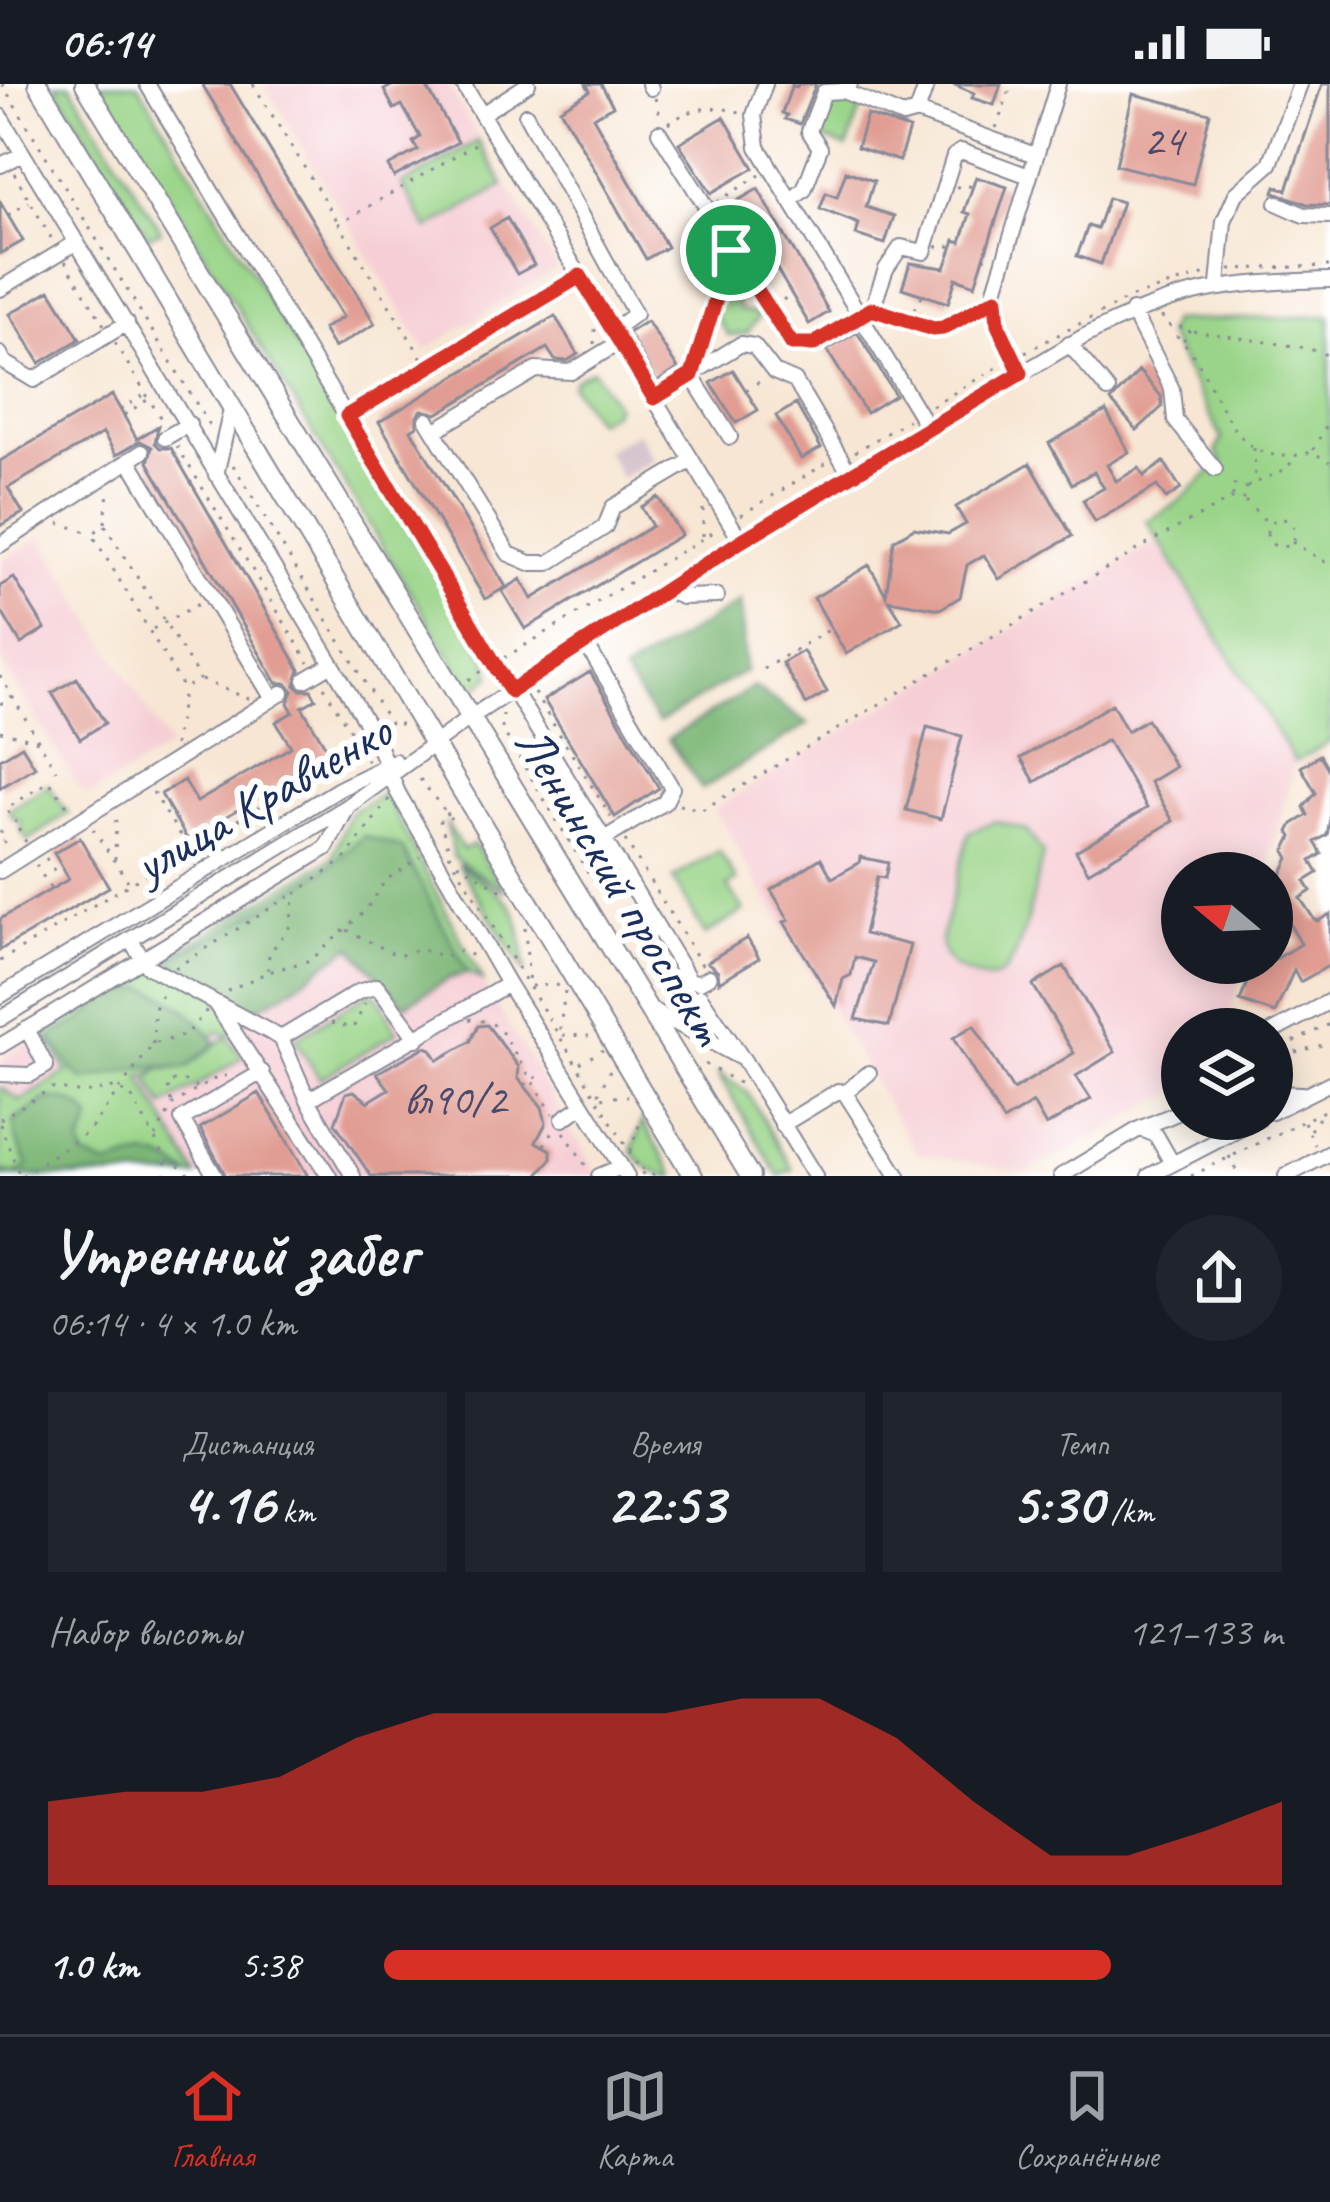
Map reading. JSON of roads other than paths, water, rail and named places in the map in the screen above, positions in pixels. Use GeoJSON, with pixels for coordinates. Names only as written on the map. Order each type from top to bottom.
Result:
{"type":"FeatureCollection","features":[{"type":"Feature","properties":{"kind":"main road","name":"Ленинский проспект"},"geometry":{"type":"LineString","coordinates":[[38,84],[693,1176]]}},
{"type":"Feature","properties":{"kind":"main road","name":"Ленинский проспект"},"geometry":{"type":"LineString","coordinates":[[85,84],[751,1176]]}},
{"type":"Feature","properties":{"kind":"street"},"geometry":{"type":"LineString","coordinates":[[147,84],[690,981],[709,977]]}},
{"type":"Feature","properties":{"kind":"street"},"geometry":{"type":"LineString","coordinates":[[464,84],[741,541]]}},
{"type":"Feature","properties":{"kind":"street"},"geometry":{"type":"LineString","coordinates":[[482,114],[528,84]]}},
{"type":"Feature","properties":{"kind":"street"},"geometry":{"type":"LineString","coordinates":[[765,84],[754,115],[758,148],[866,313],[928,428]]}},
{"type":"Feature","properties":{"kind":"street"},"geometry":{"type":"LineString","coordinates":[[916,112],[927,84]]}},
{"type":"Feature","properties":{"kind":"street"},"geometry":{"type":"LineString","coordinates":[[1021,373],[998,325],[995,290],[1058,84]]}},
{"type":"Feature","properties":{"kind":"street"},"geometry":{"type":"LineString","coordinates":[[1218,286],[1224,221],[1236,194],[1270,164],[1300,84]]}},
{"type":"Feature","properties":{"kind":"street"},"geometry":{"type":"LineString","coordinates":[[790,201],[804,190],[820,148],[809,130],[824,92],[846,88],[903,116],[916,112],[1035,154]]}},
{"type":"Feature","properties":{"kind":"street"},"geometry":{"type":"LineString","coordinates":[[526,115],[635,314],[571,372],[536,370],[431,426],[509,554],[530,562],[549,563],[605,527],[614,507],[692,460]]}},
{"type":"Feature","properties":{"kind":"street"},"geometry":{"type":"LineString","coordinates":[[0,116],[332,664],[390,770],[398,794],[508,984],[590,1102],[629,1170],[596,1176]]}},
{"type":"Feature","properties":{"kind":"street"},"geometry":{"type":"LineString","coordinates":[[658,132],[792,344],[814,344],[866,313],[901,247],[923,252],[954,156],[961,151],[1029,176]]}},
{"type":"Feature","properties":{"kind":"street"},"geometry":{"type":"LineString","coordinates":[[5,164],[23,154]]}},
{"type":"Feature","properties":{"kind":"street"},"geometry":{"type":"LineString","coordinates":[[1277,203],[1304,214],[1330,216]]}},
{"type":"Feature","properties":{"kind":"street"},"geometry":{"type":"LineString","coordinates":[[0,289],[77,242]]}},
{"type":"Feature","properties":{"kind":"street","name":"улица Кравченко"},"geometry":{"type":"LineString","coordinates":[[0,996],[346,785],[390,770],[433,746],[741,541],[1069,344],[1132,311],[1218,286],[1330,280]]}},
{"type":"Feature","properties":{"kind":"street"},"geometry":{"type":"LineString","coordinates":[[866,313],[943,328],[996,299]]}},
{"type":"Feature","properties":{"kind":"street"},"geometry":{"type":"LineString","coordinates":[[1132,311],[1172,389],[1175,420],[1215,469]]}},
{"type":"Feature","properties":{"kind":"street"},"geometry":{"type":"LineString","coordinates":[[0,354],[4,362],[34,380],[127,323]]}},
{"type":"Feature","properties":{"kind":"street"},"geometry":{"type":"LineString","coordinates":[[654,398],[741,344],[754,346],[774,372],[795,381],[850,474]]}},
{"type":"Feature","properties":{"kind":"street"},"geometry":{"type":"LineString","coordinates":[[1069,344],[1108,390]]}},
{"type":"Feature","properties":{"kind":"street"},"geometry":{"type":"LineString","coordinates":[[692,375],[730,436]]}},
{"type":"Feature","properties":{"kind":"street"},"geometry":{"type":"LineString","coordinates":[[217,475],[232,405]]}},
{"type":"Feature","properties":{"kind":"street"},"geometry":{"type":"LineString","coordinates":[[165,438],[189,424]]}},
{"type":"Feature","properties":{"kind":"street"},"geometry":{"type":"LineString","coordinates":[[0,544],[135,456],[273,699],[0,871]]}},
{"type":"Feature","properties":{"kind":"street"},"geometry":{"type":"LineString","coordinates":[[667,590],[682,597],[717,596]]}},
{"type":"Feature","properties":{"kind":"street"},"geometry":{"type":"LineString","coordinates":[[586,644],[672,788],[665,802],[604,839]]}},
{"type":"Feature","properties":{"kind":"street"},"geometry":{"type":"LineString","coordinates":[[305,680],[332,664]]}},
{"type":"Feature","properties":{"kind":"street","name":"улица Кравченко"},"geometry":{"type":"LineString","coordinates":[[0,1019],[348,806],[390,770]]}},
{"type":"Feature","properties":{"kind":"street"},"geometry":{"type":"LineString","coordinates":[[0,1046],[326,848],[348,806]]}},
{"type":"Feature","properties":{"kind":"street"},"geometry":{"type":"LineString","coordinates":[[130,939],[147,966],[281,1038],[308,1100],[353,1176]]}},
{"type":"Feature","properties":{"kind":"street"},"geometry":{"type":"LineString","coordinates":[[308,1100],[508,984]]}},
{"type":"Feature","properties":{"kind":"street"},"geometry":{"type":"LineString","coordinates":[[281,1038],[358,992],[377,986],[417,1039]]}},
{"type":"Feature","properties":{"kind":"street"},"geometry":{"type":"LineString","coordinates":[[700,996],[815,1176]]}},
{"type":"Feature","properties":{"kind":"street"},"geometry":{"type":"LineString","coordinates":[[1293,1020],[1330,1000]]}},
{"type":"Feature","properties":{"kind":"street"},"geometry":{"type":"LineString","coordinates":[[213,1001],[329,1176]]}},
{"type":"Feature","properties":{"kind":"street"},"geometry":{"type":"LineString","coordinates":[[648,1008],[743,1060]]}},
{"type":"Feature","properties":{"kind":"street"},"geometry":{"type":"LineString","coordinates":[[0,1074],[30,1075],[46,1066],[27,1029]]}},
{"type":"Feature","properties":{"kind":"street"},"geometry":{"type":"LineString","coordinates":[[215,1176],[182,1119],[258,1067]]}},
{"type":"Feature","properties":{"kind":"street"},"geometry":{"type":"LineString","coordinates":[[845,1093],[869,1072]]}},
{"type":"Feature","properties":{"kind":"street"},"geometry":{"type":"LineString","coordinates":[[1293,1101],[1330,1083]]}},
{"type":"Feature","properties":{"kind":"street"},"geometry":{"type":"LineString","coordinates":[[782,1125],[838,1090],[845,1093],[898,1176]]}},
{"type":"Feature","properties":{"kind":"street"},"geometry":{"type":"LineString","coordinates":[[1293,1094],[1307,1094]]}},
{"type":"Feature","properties":{"kind":"street"},"geometry":{"type":"LineString","coordinates":[[561,1122],[590,1102]]}},
{"type":"Feature","properties":{"kind":"street"},"geometry":{"type":"LineString","coordinates":[[1061,1176],[1161,1120]]}},
{"type":"Feature","properties":{"kind":"street"},"geometry":{"type":"LineString","coordinates":[[1139,1129],[1156,1135],[1172,1163]]}},
{"type":"Feature","properties":{"kind":"street"},"geometry":{"type":"LineString","coordinates":[[1149,1176],[1217,1140]]}},
{"type":"Feature","properties":{"kind":"street"},"geometry":{"type":"LineString","coordinates":[[1286,1176],[1325,1155]]}}]}
